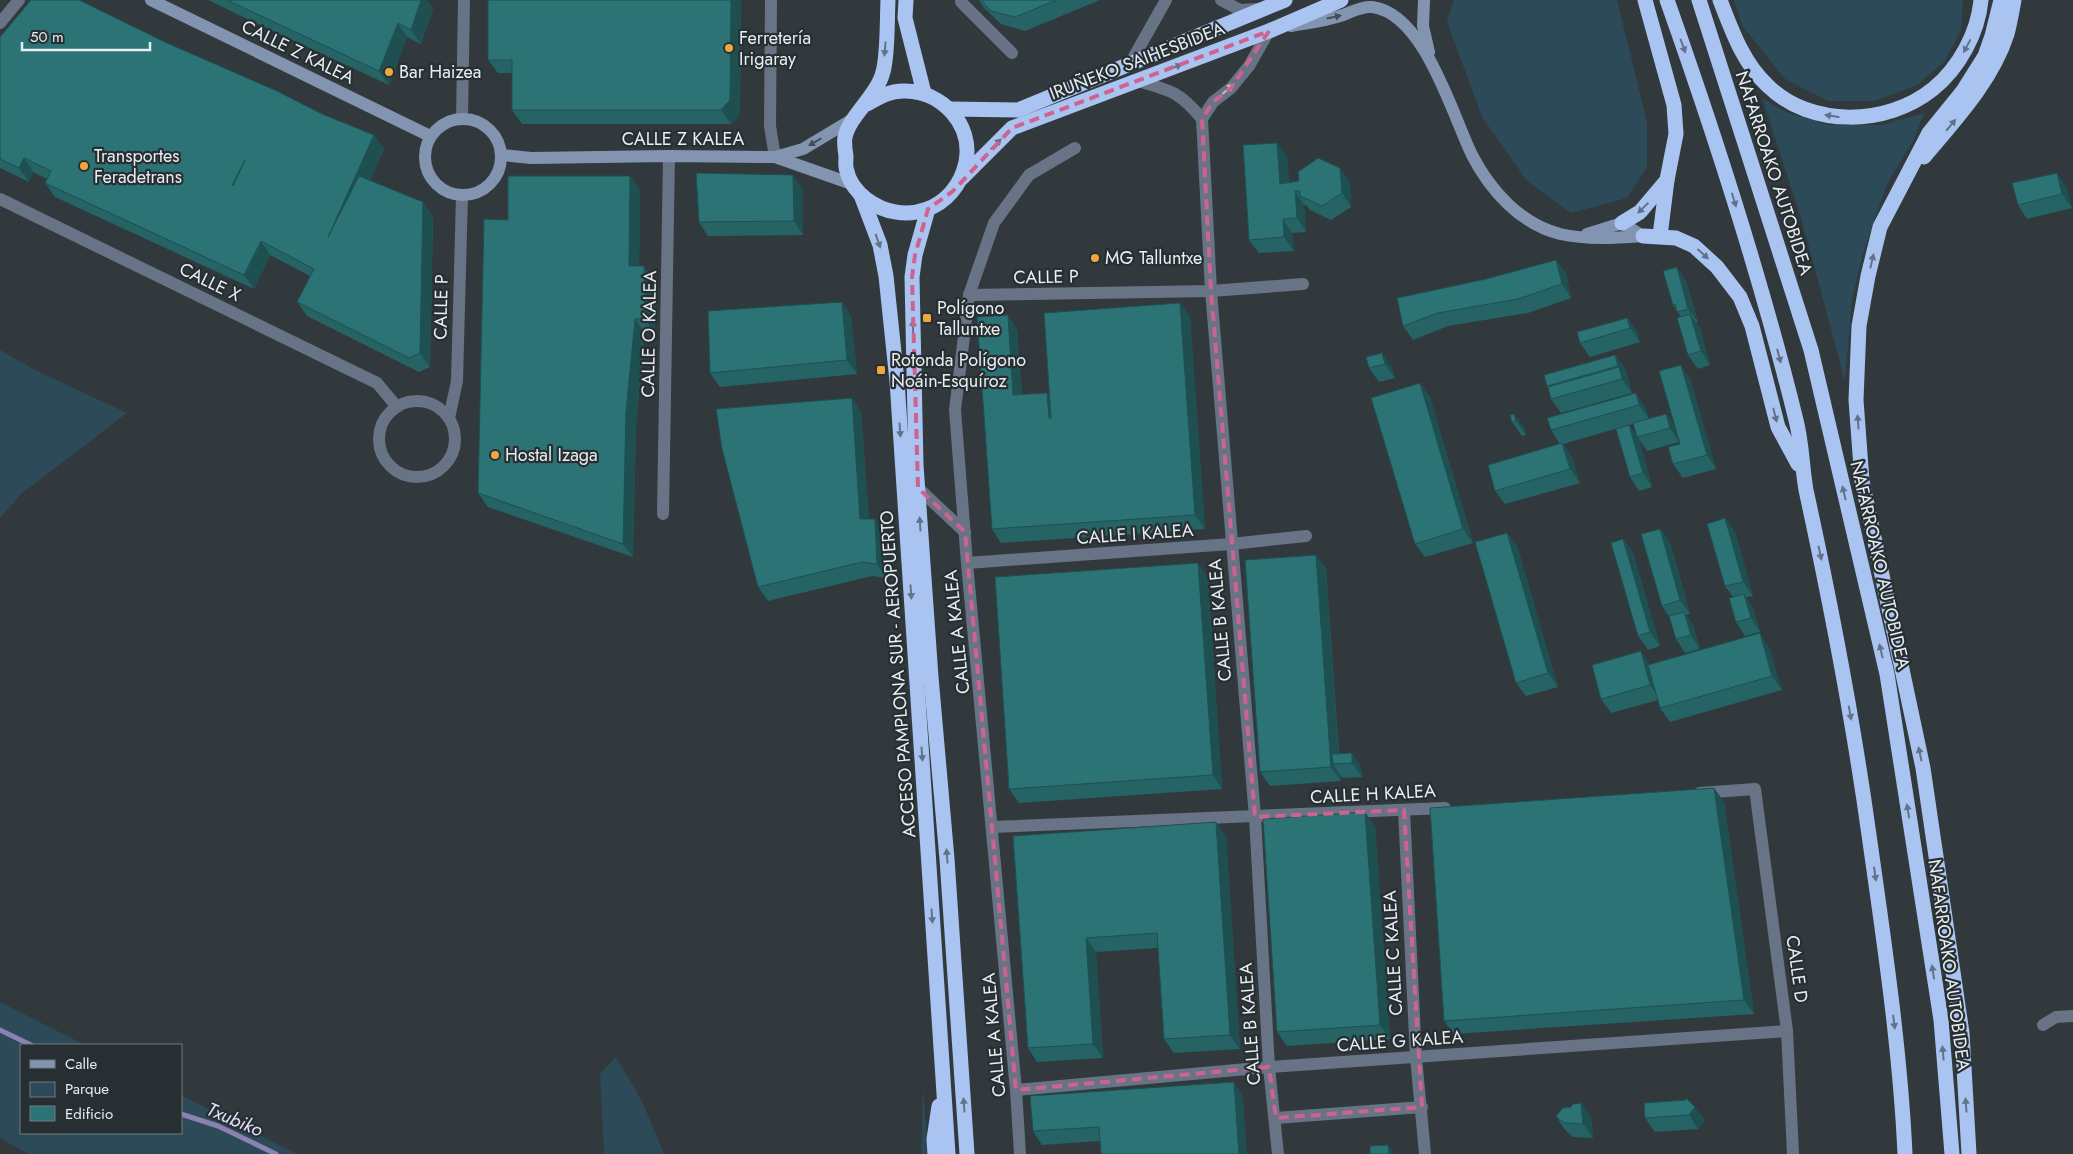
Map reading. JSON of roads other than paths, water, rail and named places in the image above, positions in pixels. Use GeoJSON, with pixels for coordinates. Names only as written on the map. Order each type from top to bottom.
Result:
{"type":"FeatureCollection","features":[{"type":"Feature","properties":{"kind":"highway"},"geometry":{"type":"LineString","coordinates":[[867,104],[884,94],[904,90],[924,93],[950,109],[961,124],[966,142],[966,161],[961,179],[942,202],[928,209],[911,213],[892,212],[875,206],[856,189],[846,171],[845,138],[853,119],[867,104],[883,73],[888,0]]}},
{"type":"Feature","properties":{"kind":"highway"},"geometry":{"type":"LineString","coordinates":[[906,0],[906,18],[924,93]]}},
{"type":"Feature","properties":{"kind":"highway","name":"IRUÑEKO SAIHESBIDEA"},"geometry":{"type":"LineString","coordinates":[[950,109],[1018,110],[1285,0]]}},
{"type":"Feature","properties":{"kind":"highway","name":"IRUÑEKO SAIHESBIDEA"},"geometry":{"type":"LineString","coordinates":[[961,179],[1012,128],[1269,31],[1341,0]]}},
{"type":"Feature","properties":{"kind":"highway"},"geometry":{"type":"LineString","coordinates":[[1645,0],[1674,105],[1676,134],[1667,180],[1660,236]]}},
{"type":"Feature","properties":{"kind":"highway"},"geometry":{"type":"LineString","coordinates":[[1667,0],[1706,109],[1769,316],[1797,425],[1802,471],[1835,625],[1862,785],[1895,1031],[1905,1154]]}},
{"type":"Feature","properties":{"kind":"highway","name":"NAFARROAKO AUTOBIDEA"},"geometry":{"type":"LineString","coordinates":[[1699,0],[1811,350],[1887,674],[1941,1020],[1952,1154]]}},
{"type":"Feature","properties":{"kind":"highway"},"geometry":{"type":"LineString","coordinates":[[1720,0],[1745,57],[1767,86],[1787,100],[1812,112],[1848,118],[1885,112],[1921,97],[1934,88],[1949,73],[1964,51],[1977,21],[1981,0]]}},
{"type":"Feature","properties":{"kind":"highway"},"geometry":{"type":"LineString","coordinates":[[1969,1154],[1962,1033],[1923,768],[1862,481],[1856,400],[1859,326],[1868,276],[1880,227],[1929,133],[1963,91],[1985,56],[2001,0]]}},
{"type":"Feature","properties":{"kind":"highway"},"geometry":{"type":"LineString","coordinates":[[1908,175],[1955,120],[1986,78],[2006,34],[2014,0]]}},
{"type":"Feature","properties":{"kind":"highway"},"geometry":{"type":"LineString","coordinates":[[1622,224],[1640,212],[1667,180]]}},
{"type":"Feature","properties":{"kind":"highway","name":"ACCESO PAMPLONA SUR - AEROPUERTO"},"geometry":{"type":"LineString","coordinates":[[856,189],[880,246],[886,276],[897,381],[948,1154]]}},
{"type":"Feature","properties":{"kind":"highway","name":"ACCESO PAMPLONA SUR - AEROPUERTO"},"geometry":{"type":"LineString","coordinates":[[928,209],[915,255],[912,276],[918,488],[967,1154]]}},
{"type":"Feature","properties":{"kind":"highway"},"geometry":{"type":"LineString","coordinates":[[1643,236],[1676,238],[1694,246],[1717,267],[1740,296],[1752,326],[1778,427],[1802,471]]}},
{"type":"Feature","properties":{"kind":"highway"},"geometry":{"type":"LineString","coordinates":[[934,1154],[934,1139],[943,1082]]}},
{"type":"Feature","properties":{"kind":"street"},"geometry":{"type":"LineString","coordinates":[[0,23],[19,0]]}},
{"type":"Feature","properties":{"kind":"street","name":"CALLE Z KALEA"},"geometry":{"type":"LineString","coordinates":[[151,0],[430,136]]}},
{"type":"Feature","properties":{"kind":"street"},"geometry":{"type":"LineString","coordinates":[[462,119],[464,0]]}},
{"type":"Feature","properties":{"kind":"street"},"geometry":{"type":"LineString","coordinates":[[771,0],[770,126],[775,157]]}},
{"type":"Feature","properties":{"kind":"street"},"geometry":{"type":"LineString","coordinates":[[961,0],[1012,53]]}},
{"type":"Feature","properties":{"kind":"street"},"geometry":{"type":"LineString","coordinates":[[1131,62],[1166,0]]}},
{"type":"Feature","properties":{"kind":"street"},"geometry":{"type":"LineString","coordinates":[[1221,0],[1240,10],[1263,9]]}},
{"type":"Feature","properties":{"kind":"street"},"geometry":{"type":"LineString","coordinates":[[1424,0],[1423,26],[1430,59]]}},
{"type":"Feature","properties":{"kind":"street"},"geometry":{"type":"LineString","coordinates":[[1138,81],[1172,90],[1192,107],[1202,119],[1213,102],[1231,88],[1249,66],[1269,31],[1342,16],[1361,8],[1372,8],[1393,14],[1408,28],[1430,59],[1473,156],[1490,183],[1517,212],[1537,225],[1560,234],[1599,238],[1643,236]]}},
{"type":"Feature","properties":{"kind":"street"},"geometry":{"type":"LineString","coordinates":[[462,119],[473,119],[488,127],[498,140],[502,155],[498,174],[486,188],[474,194],[462,196],[446,192],[433,182],[426,168],[425,151],[430,136],[442,124],[462,119]]}},
{"type":"Feature","properties":{"kind":"street"},"geometry":{"type":"LineString","coordinates":[[775,157],[803,149],[853,119]]}},
{"type":"Feature","properties":{"kind":"street","name":"CALLE B KALEA"},"geometry":{"type":"LineString","coordinates":[[1202,119],[1211,291],[1255,817],[1269,1067],[1276,1118],[1278,1154]]}},
{"type":"Feature","properties":{"kind":"street","name":"CALLE A KALEA"},"geometry":{"type":"LineString","coordinates":[[1020,1154],[1016,1090],[967,563],[955,410],[970,295],[994,223],[1029,175],[1075,148]]}},
{"type":"Feature","properties":{"kind":"street","name":"CALLE Z KALEA"},"geometry":{"type":"LineString","coordinates":[[502,155],[531,158],[775,157]]}},
{"type":"Feature","properties":{"kind":"street","name":"CALLE O KALEA"},"geometry":{"type":"LineString","coordinates":[[663,514],[669,156]]}},
{"type":"Feature","properties":{"kind":"street"},"geometry":{"type":"LineString","coordinates":[[775,157],[856,189]]}},
{"type":"Feature","properties":{"kind":"street","name":"CALLE P"},"geometry":{"type":"LineString","coordinates":[[449,418],[457,381],[462,196]]}},
{"type":"Feature","properties":{"kind":"street","name":"CALLE X"},"geometry":{"type":"LineString","coordinates":[[0,199],[377,383],[397,406]]}},
{"type":"Feature","properties":{"kind":"street"},"geometry":{"type":"LineString","coordinates":[[1582,236],[1622,224],[1643,236]]}},
{"type":"Feature","properties":{"kind":"street","name":"CALLE P"},"geometry":{"type":"LineString","coordinates":[[970,295],[1211,291],[1303,284]]}},
{"type":"Feature","properties":{"kind":"street"},"geometry":{"type":"LineString","coordinates":[[426,402],[435,405],[449,418],[454,430],[455,443],[452,455],[444,466],[434,473],[422,476],[409,476],[397,471],[387,462],[381,451],[379,439],[384,422],[397,406],[406,403],[426,402]]}},
{"type":"Feature","properties":{"kind":"street"},"geometry":{"type":"LineString","coordinates":[[918,488],[965,532]]}},
{"type":"Feature","properties":{"kind":"street","name":"CALLE I KALEA"},"geometry":{"type":"LineString","coordinates":[[967,563],[1231,544],[1306,536]]}},
{"type":"Feature","properties":{"kind":"street","name":"CALLE D"},"geometry":{"type":"LineString","coordinates":[[1687,793],[1755,789],[1787,1031],[1793,1154]]}},
{"type":"Feature","properties":{"kind":"street","name":"CALLE H KALEA"},"geometry":{"type":"LineString","coordinates":[[993,827],[1462,807]]}},
{"type":"Feature","properties":{"kind":"street","name":"CALLE C KALEA"},"geometry":{"type":"LineString","coordinates":[[1404,810],[1416,1057],[1426,1154]]}},
{"type":"Feature","properties":{"kind":"street"},"geometry":{"type":"LineString","coordinates":[[2043,1025],[2056,1017],[2073,1016]]}},
{"type":"Feature","properties":{"kind":"street","name":"CALLE G KALEA"},"geometry":{"type":"LineString","coordinates":[[1016,1090],[1269,1067],[1787,1031]]}},
{"type":"Feature","properties":{"kind":"street"},"geometry":{"type":"LineString","coordinates":[[1276,1118],[1422,1107]]}},
{"type":"Feature","properties":{"kind":"waterway","name":"Txubiko"},"geometry":{"type":"LineString","coordinates":[[0,1030],[29,1044]]}},
{"type":"Feature","properties":{"kind":"waterway","name":"Txubiko"},"geometry":{"type":"LineString","coordinates":[[182,1114],[218,1126],[276,1154]]}},
{"type":"Feature","properties":{"kind":"place","name":"Ferretería Irigaray"},"geometry":{"type":"Point","coordinates":[729,48]}},
{"type":"Feature","properties":{"kind":"place","name":"Bar Haizea"},"geometry":{"type":"Point","coordinates":[389,72]}},
{"type":"Feature","properties":{"kind":"place","name":"Transportes Feradetrans"},"geometry":{"type":"Point","coordinates":[84,166]}},
{"type":"Feature","properties":{"kind":"place","name":"MG Talluntxe"},"geometry":{"type":"Point","coordinates":[1095,258]}},
{"type":"Feature","properties":{"kind":"place","name":"Polígono Talluntxe"},"geometry":{"type":"Point","coordinates":[927,318]}},
{"type":"Feature","properties":{"kind":"place","name":"Rotonda Polígono Noáin-Esquíroz"},"geometry":{"type":"Point","coordinates":[881,370]}},
{"type":"Feature","properties":{"kind":"place","name":"Hostal Izaga"},"geometry":{"type":"Point","coordinates":[495,455]}}]}
